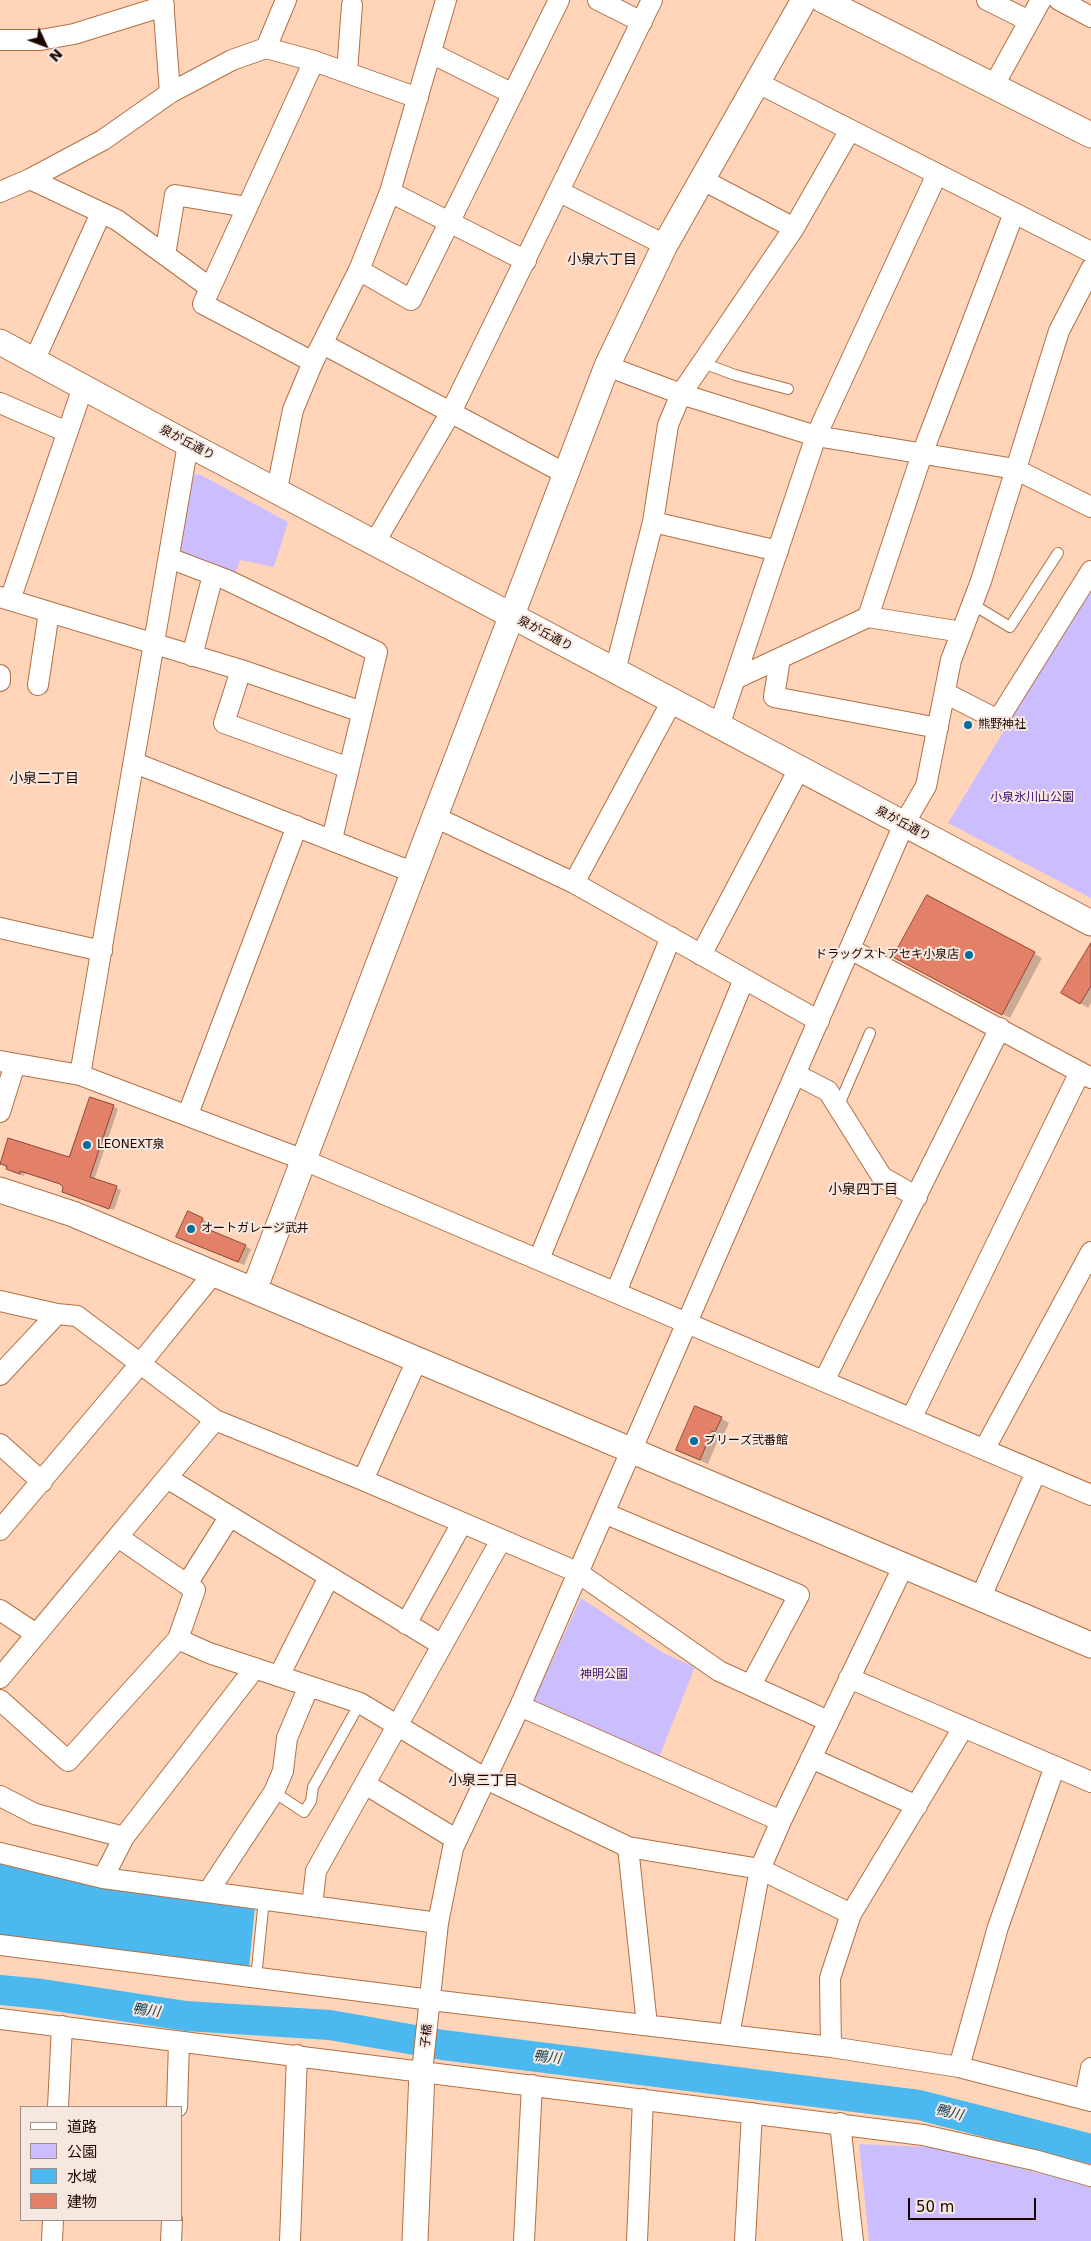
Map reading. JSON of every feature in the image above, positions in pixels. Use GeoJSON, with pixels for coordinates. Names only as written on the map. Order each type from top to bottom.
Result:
{"type":"FeatureCollection","features":[{"type":"Feature","properties":{"kind":"street"},"geometry":{"type":"LineString","coordinates":[[266,48],[286,0]]}},
{"type":"Feature","properties":{"kind":"street"},"geometry":{"type":"LineString","coordinates":[[277,490],[293,410],[359,270],[390,192],[446,0]]}},
{"type":"Feature","properties":{"kind":"street"},"geometry":{"type":"LineString","coordinates":[[359,270],[411,300],[559,0]]}},
{"type":"Feature","properties":{"kind":"street"},"geometry":{"type":"LineString","coordinates":[[598,0],[642,22]]}},
{"type":"Feature","properties":{"kind":"street"},"geometry":{"type":"LineString","coordinates":[[375,542],[452,412],[652,0]]}},
{"type":"Feature","properties":{"kind":"street"},"geometry":{"type":"LineString","coordinates":[[254,1290],[564,473],[607,366],[665,245],[804,0]]}},
{"type":"Feature","properties":{"kind":"street"},"geometry":{"type":"LineString","coordinates":[[823,0],[1091,135]]}},
{"type":"Feature","properties":{"kind":"street"},"geometry":{"type":"LineString","coordinates":[[987,0],[1029,21]]}},
{"type":"Feature","properties":{"kind":"street"},"geometry":{"type":"LineString","coordinates":[[994,85],[1041,0]]}},
{"type":"Feature","properties":{"kind":"street"},"geometry":{"type":"LineString","coordinates":[[1059,0],[1091,17]]}},
{"type":"Feature","properties":{"kind":"street"},"geometry":{"type":"LineString","coordinates":[[0,40],[40,40],[74,34],[163,3],[170,94]]}},
{"type":"Feature","properties":{"kind":"street"},"geometry":{"type":"LineString","coordinates":[[347,72],[352,5]]}},
{"type":"Feature","properties":{"kind":"street"},"geometry":{"type":"LineString","coordinates":[[0,192],[30,179],[103,140],[170,94],[232,60],[266,48],[314,61],[418,98]]}},
{"type":"Feature","properties":{"kind":"street"},"geometry":{"type":"LineString","coordinates":[[431,53],[513,94]]}},
{"type":"Feature","properties":{"kind":"street"},"geometry":{"type":"LineString","coordinates":[[314,61],[203,304],[314,362]]}},
{"type":"Feature","properties":{"kind":"street"},"geometry":{"type":"LineString","coordinates":[[758,83],[1091,252]]}},
{"type":"Feature","properties":{"kind":"street"},"geometry":{"type":"LineString","coordinates":[[616,671],[653,522],[668,425],[681,394],[794,228],[850,130]]}},
{"type":"Feature","properties":{"kind":"street"},"geometry":{"type":"LineString","coordinates":[[719,726],[816,436],[937,174]]}},
{"type":"Feature","properties":{"kind":"street"},"geometry":{"type":"LineString","coordinates":[[30,179],[117,220],[210,287]]}},
{"type":"Feature","properties":{"kind":"street"},"geometry":{"type":"LineString","coordinates":[[703,180],[794,228]]}},
{"type":"Feature","properties":{"kind":"street"},"geometry":{"type":"LineString","coordinates":[[390,192],[526,261]]}},
{"type":"Feature","properties":{"kind":"street"},"geometry":{"type":"LineString","coordinates":[[560,192],[665,245]]}},
{"type":"Feature","properties":{"kind":"street"},"geometry":{"type":"LineString","coordinates":[[164,254],[175,195],[247,207]]}},
{"type":"Feature","properties":{"kind":"street"},"geometry":{"type":"LineString","coordinates":[[34,361],[101,213]]}},
{"type":"Feature","properties":{"kind":"street"},"geometry":{"type":"LineString","coordinates":[[868,617],[922,454],[1014,213]]}},
{"type":"Feature","properties":{"kind":"street","name":"子橋"},"geometry":{"type":"LineString","coordinates":[[422,2072],[438,1923],[453,1848],[520,1706],[904,824],[926,786],[952,660],[972,604],[1059,331],[1091,268]]}},
{"type":"Feature","properties":{"kind":"street","name":"泉が丘通り"},"geometry":{"type":"LineString","coordinates":[[0,342],[188,444],[1091,923]]}},
{"type":"Feature","properties":{"kind":"street"},"geometry":{"type":"LineString","coordinates":[[323,344],[564,473]]}},
{"type":"Feature","properties":{"kind":"street"},"geometry":{"type":"LineString","coordinates":[[607,366],[681,394],[816,436],[1014,469],[1091,508]]}},
{"type":"Feature","properties":{"kind":"street"},"geometry":{"type":"LineString","coordinates":[[83,387],[5,599],[241,670],[362,712]]}},
{"type":"Feature","properties":{"kind":"street"},"geometry":{"type":"LineString","coordinates":[[0,403],[67,432]]}},
{"type":"Feature","properties":{"kind":"street"},"geometry":{"type":"LineString","coordinates":[[80,1075],[135,763],[188,444]]}},
{"type":"Feature","properties":{"kind":"street"},"geometry":{"type":"LineString","coordinates":[[653,522],[778,551]]}},
{"type":"Feature","properties":{"kind":"street"},"geometry":{"type":"LineString","coordinates":[[169,558],[213,575],[377,652],[332,839]]}},
{"type":"Feature","properties":{"kind":"street"},"geometry":{"type":"LineString","coordinates":[[945,692],[998,720],[1091,571]]}},
{"type":"Feature","properties":{"kind":"street"},"geometry":{"type":"LineString","coordinates":[[192,656],[213,575]]}},
{"type":"Feature","properties":{"kind":"street"},"geometry":{"type":"LineString","coordinates":[[38,685],[49,612]]}},
{"type":"Feature","properties":{"kind":"street"},"geometry":{"type":"LineString","coordinates":[[735,679],[868,617],[962,632]]}},
{"type":"Feature","properties":{"kind":"street"},"geometry":{"type":"LineString","coordinates":[[780,658],[774,697],[938,728]]}},
{"type":"Feature","properties":{"kind":"street"},"geometry":{"type":"LineString","coordinates":[[241,670],[224,723],[349,768]]}},
{"type":"Feature","properties":{"kind":"street"},"geometry":{"type":"LineString","coordinates":[[0,675],[0,682]]}},
{"type":"Feature","properties":{"kind":"street"},"geometry":{"type":"LineString","coordinates":[[574,883],[672,701]]}},
{"type":"Feature","properties":{"kind":"street"},"geometry":{"type":"LineString","coordinates":[[135,763],[412,872]]}},
{"type":"Feature","properties":{"kind":"street"},"geometry":{"type":"LineString","coordinates":[[701,955],[799,768]]}},
{"type":"Feature","properties":{"kind":"street"},"geometry":{"type":"LineString","coordinates":[[435,817],[574,883],[818,1021]]}},
{"type":"Feature","properties":{"kind":"street"},"geometry":{"type":"LineString","coordinates":[[188,1114],[297,826]]}},
{"type":"Feature","properties":{"kind":"street"},"geometry":{"type":"LineString","coordinates":[[0,928],[102,951]]}},
{"type":"Feature","properties":{"kind":"street"},"geometry":{"type":"LineString","coordinates":[[538,1259],[671,937]]}},
{"type":"Feature","properties":{"kind":"street"},"geometry":{"type":"LineString","coordinates":[[850,949],[1086,1075],[912,1417]]}},
{"type":"Feature","properties":{"kind":"street"},"geometry":{"type":"LineString","coordinates":[[616,1292],[744,979]]}},
{"type":"Feature","properties":{"kind":"street"},"geometry":{"type":"LineString","coordinates":[[824,1381],[1000,1028]]}},
{"type":"Feature","properties":{"kind":"street"},"geometry":{"type":"LineString","coordinates":[[0,1112],[7,1062],[80,1075],[188,1114],[304,1160],[985,1448],[1036,1472],[1088,1488]]}},
{"type":"Feature","properties":{"kind":"street"},"geometry":{"type":"LineString","coordinates":[[795,1074],[828,1091],[882,1177],[917,1197]]}},
{"type":"Feature","properties":{"kind":"street"},"geometry":{"type":"LineString","coordinates":[[0,1190],[73,1214],[1091,1645]]}},
{"type":"Feature","properties":{"kind":"street"},"geometry":{"type":"LineString","coordinates":[[985,1448],[1091,1252]]}},
{"type":"Feature","properties":{"kind":"street"},"geometry":{"type":"LineString","coordinates":[[0,1530],[42,1482],[213,1274]]}},
{"type":"Feature","properties":{"kind":"street"},"geometry":{"type":"LineString","coordinates":[[0,1301],[57,1314],[77,1316],[215,1420],[363,1480],[578,1572],[719,1670],[828,1721]]}},
{"type":"Feature","properties":{"kind":"street"},"geometry":{"type":"LineString","coordinates":[[0,1375],[57,1314]]}},
{"type":"Feature","properties":{"kind":"street"},"geometry":{"type":"LineString","coordinates":[[363,1480],[417,1360]]}},
{"type":"Feature","properties":{"kind":"street"},"geometry":{"type":"LineString","coordinates":[[0,1678],[215,1420]]}},
{"type":"Feature","properties":{"kind":"street"},"geometry":{"type":"LineString","coordinates":[[0,1444],[42,1482]]}},
{"type":"Feature","properties":{"kind":"street"},"geometry":{"type":"LineString","coordinates":[[980,1599],[1036,1472]]}},
{"type":"Feature","properties":{"kind":"street"},"geometry":{"type":"LineString","coordinates":[[167,1478],[442,1646]]}},
{"type":"Feature","properties":{"kind":"street"},"geometry":{"type":"LineString","coordinates":[[604,1513],[799,1595],[750,1685]]}},
{"type":"Feature","properties":{"kind":"street"},"geometry":{"type":"LineString","coordinates":[[186,1584],[230,1516]]}},
{"type":"Feature","properties":{"kind":"street"},"geometry":{"type":"LineString","coordinates":[[406,1624],[462,1523]]}},
{"type":"Feature","properties":{"kind":"street"},"geometry":{"type":"LineString","coordinates":[[0,1700],[68,1762],[178,1640],[195,1590],[118,1537]]}},
{"type":"Feature","properties":{"kind":"street"},"geometry":{"type":"LineString","coordinates":[[312,1906],[316,1871],[501,1540]]}},
{"type":"Feature","properties":{"kind":"street"},"geometry":{"type":"LineString","coordinates":[[730,2035],[760,1869],[781,1820],[903,1566]]}},
{"type":"Feature","properties":{"kind":"street"},"geometry":{"type":"LineString","coordinates":[[279,1676],[329,1577]]}},
{"type":"Feature","properties":{"kind":"street"},"geometry":{"type":"LineString","coordinates":[[0,1610],[36,1634]]}},
{"type":"Feature","properties":{"kind":"street"},"geometry":{"type":"LineString","coordinates":[[178,1640],[209,1653],[360,1703],[486,1779],[628,1847],[760,1869],[851,1914]]}},
{"type":"Feature","properties":{"kind":"street"},"geometry":{"type":"LineString","coordinates":[[103,1878],[124,1837],[255,1668]]}},
{"type":"Feature","properties":{"kind":"street"},"geometry":{"type":"LineString","coordinates":[[849,1678],[1091,1782]]}},
{"type":"Feature","properties":{"kind":"street"},"geometry":{"type":"LineString","coordinates":[[208,1892],[274,1792],[283,1771],[287,1738],[309,1686]]}},
{"type":"Feature","properties":{"kind":"street"},"geometry":{"type":"LineString","coordinates":[[520,1706],[781,1820]]}},
{"type":"Feature","properties":{"kind":"street"},"geometry":{"type":"LineString","coordinates":[[831,2047],[830,1978],[851,1914],[964,1728]]}},
{"type":"Feature","properties":{"kind":"street"},"geometry":{"type":"LineString","coordinates":[[811,1758],[917,1806]]}},
{"type":"Feature","properties":{"kind":"street"},"geometry":{"type":"LineString","coordinates":[[959,2067],[998,1927],[1054,1766]]}},
{"type":"Feature","properties":{"kind":"street"},"geometry":{"type":"LineString","coordinates":[[365,1784],[457,1840]]}},
{"type":"Feature","properties":{"kind":"street"},"geometry":{"type":"LineString","coordinates":[[0,1796],[35,1814],[124,1837]]}},
{"type":"Feature","properties":{"kind":"street"},"geometry":{"type":"LineString","coordinates":[[628,1847],[647,2025]]}},
{"type":"Feature","properties":{"kind":"street"},"geometry":{"type":"LineString","coordinates":[[0,1853],[103,1878],[438,1923]]}},
{"type":"Feature","properties":{"kind":"street"},"geometry":{"type":"LineString","coordinates":[[0,1945],[431,2000],[831,2047],[959,2067],[1088,2100],[1091,2068]]}},
{"type":"Feature","properties":{"kind":"street"},"geometry":{"type":"LineString","coordinates":[[0,2019],[840,2123],[923,2135],[1034,2160],[1091,2176]]}},
{"type":"Feature","properties":{"kind":"street"},"geometry":{"type":"LineString","coordinates":[[58,2106],[62,2026]]}},
{"type":"Feature","properties":{"kind":"street"},"geometry":{"type":"LineString","coordinates":[[177,2106],[179,2042]]}},
{"type":"Feature","properties":{"kind":"street"},"geometry":{"type":"LineString","coordinates":[[290,2241],[297,2055]]}},
{"type":"Feature","properties":{"kind":"street"},"geometry":{"type":"LineString","coordinates":[[415,2241],[422,2072]]}},
{"type":"Feature","properties":{"kind":"street"},"geometry":{"type":"LineString","coordinates":[[524,2241],[532,2085]]}},
{"type":"Feature","properties":{"kind":"street"},"geometry":{"type":"LineString","coordinates":[[636,2241],[643,2099]]}},
{"type":"Feature","properties":{"kind":"street"},"geometry":{"type":"LineString","coordinates":[[745,2241],[752,2113]]}},
{"type":"Feature","properties":{"kind":"street"},"geometry":{"type":"LineString","coordinates":[[840,2123],[853,2241]]}},
{"type":"Feature","properties":{"kind":"street"},"geometry":{"type":"LineString","coordinates":[[52,2241],[53,2221]]}},
{"type":"Feature","properties":{"kind":"street"},"geometry":{"type":"LineString","coordinates":[[171,2241],[172,2221]]}},
{"type":"Feature","properties":{"kind":"lane"},"geometry":{"type":"LineString","coordinates":[[702,363],[735,375],[788,389]]}},
{"type":"Feature","properties":{"kind":"lane"},"geometry":{"type":"LineString","coordinates":[[972,604],[1010,627],[1058,553]]}},
{"type":"Feature","properties":{"kind":"lane"},"geometry":{"type":"LineString","coordinates":[[838,1107],[870,1033]]}},
{"type":"Feature","properties":{"kind":"lane"},"geometry":{"type":"LineString","coordinates":[[274,1792],[304,1812],[311,1801],[313,1787],[360,1703]]}},
{"type":"Feature","properties":{"kind":"lane"},"geometry":{"type":"LineString","coordinates":[[256,1978],[264,1899]]}},
{"type":"Feature","properties":{"kind":"green space"},"geometry":{"type":"Polygon","coordinates":[[[199,474],[288,522],[274,567],[240,560],[234,576],[178,551],[191,476],[199,474]]]}},
{"type":"Feature","properties":{"kind":"green space","name":"小泉氷川山公園"},"geometry":{"type":"Polygon","coordinates":[[[1091,587],[1091,898],[948,823],[1091,587]]]}},
{"type":"Feature","properties":{"kind":"green space","name":"神明公園"},"geometry":{"type":"Polygon","coordinates":[[[581,1598],[663,1653],[695,1667],[659,1757],[534,1700],[581,1598]]]}},
{"type":"Feature","properties":{"kind":"green space"},"geometry":{"type":"Polygon","coordinates":[[[859,2144],[928,2147],[1091,2185],[1091,2241],[869,2241],[859,2144]]]}},
{"type":"Feature","properties":{"kind":"water"},"geometry":{"type":"Polygon","coordinates":[[[0,1861],[255,1907],[249,1968],[0,1937],[0,1861]]]}},
{"type":"Feature","properties":{"kind":"building"},"geometry":{"type":"Polygon","coordinates":[[[927,895],[1035,952],[1002,1015],[893,957],[927,895]]]}},
{"type":"Feature","properties":{"kind":"building"},"geometry":{"type":"Polygon","coordinates":[[[1091,943],[1091,986],[1080,1004],[1061,993],[1091,943]]]}},
{"type":"Feature","properties":{"kind":"building"},"geometry":{"type":"Polygon","coordinates":[[[90,1097],[114,1105],[90,1177],[117,1186],[109,1209],[62,1192],[63,1187],[60,1184],[20,1171],[20,1174],[6,1169],[7,1166],[0,1164],[8,1138],[69,1157],[90,1097]]]}},
{"type":"Feature","properties":{"kind":"building"},"geometry":{"type":"Polygon","coordinates":[[[188,1211],[203,1218],[200,1226],[246,1245],[238,1262],[176,1237],[188,1211]]]}},
{"type":"Feature","properties":{"kind":"building","name":"ブリーズ弐番館"},"geometry":{"type":"Polygon","coordinates":[[[695,1406],[722,1417],[715,1432],[712,1431],[700,1460],[676,1450],[695,1406]]]}},
{"type":"Feature","properties":{"kind":"waterway","name":"鴨川"},"geometry":{"type":"LineString","coordinates":[[0,1990],[42,1994],[186,2016],[330,2025],[443,2045],[919,2105],[1091,2149]]}},
{"type":"Feature","properties":{"kind":"place","name":"熊野神社"},"geometry":{"type":"Point","coordinates":[968,725]}},
{"type":"Feature","properties":{"kind":"place","name":"ドラッグストアセキ小泉店"},"geometry":{"type":"Point","coordinates":[969,955]}},
{"type":"Feature","properties":{"kind":"place","name":"LEONEXT泉"},"geometry":{"type":"Point","coordinates":[87,1145]}},
{"type":"Feature","properties":{"kind":"place","name":"オートガレージ武井"},"geometry":{"type":"Point","coordinates":[191,1229]}},
{"type":"Feature","properties":{"kind":"place","name":"ブリーズ弐番館"},"geometry":{"type":"Point","coordinates":[694,1441]}},
{"type":"Feature","properties":{"kind":"district","name":"小泉六丁目"},"geometry":{"type":"Point","coordinates":[602,260]}},
{"type":"Feature","properties":{"kind":"district","name":"小泉二丁目"},"geometry":{"type":"Point","coordinates":[44,779]}},
{"type":"Feature","properties":{"kind":"district","name":"小泉四丁目"},"geometry":{"type":"Point","coordinates":[863,1190]}},
{"type":"Feature","properties":{"kind":"district","name":"小泉三丁目"},"geometry":{"type":"Point","coordinates":[483,1781]}}]}
